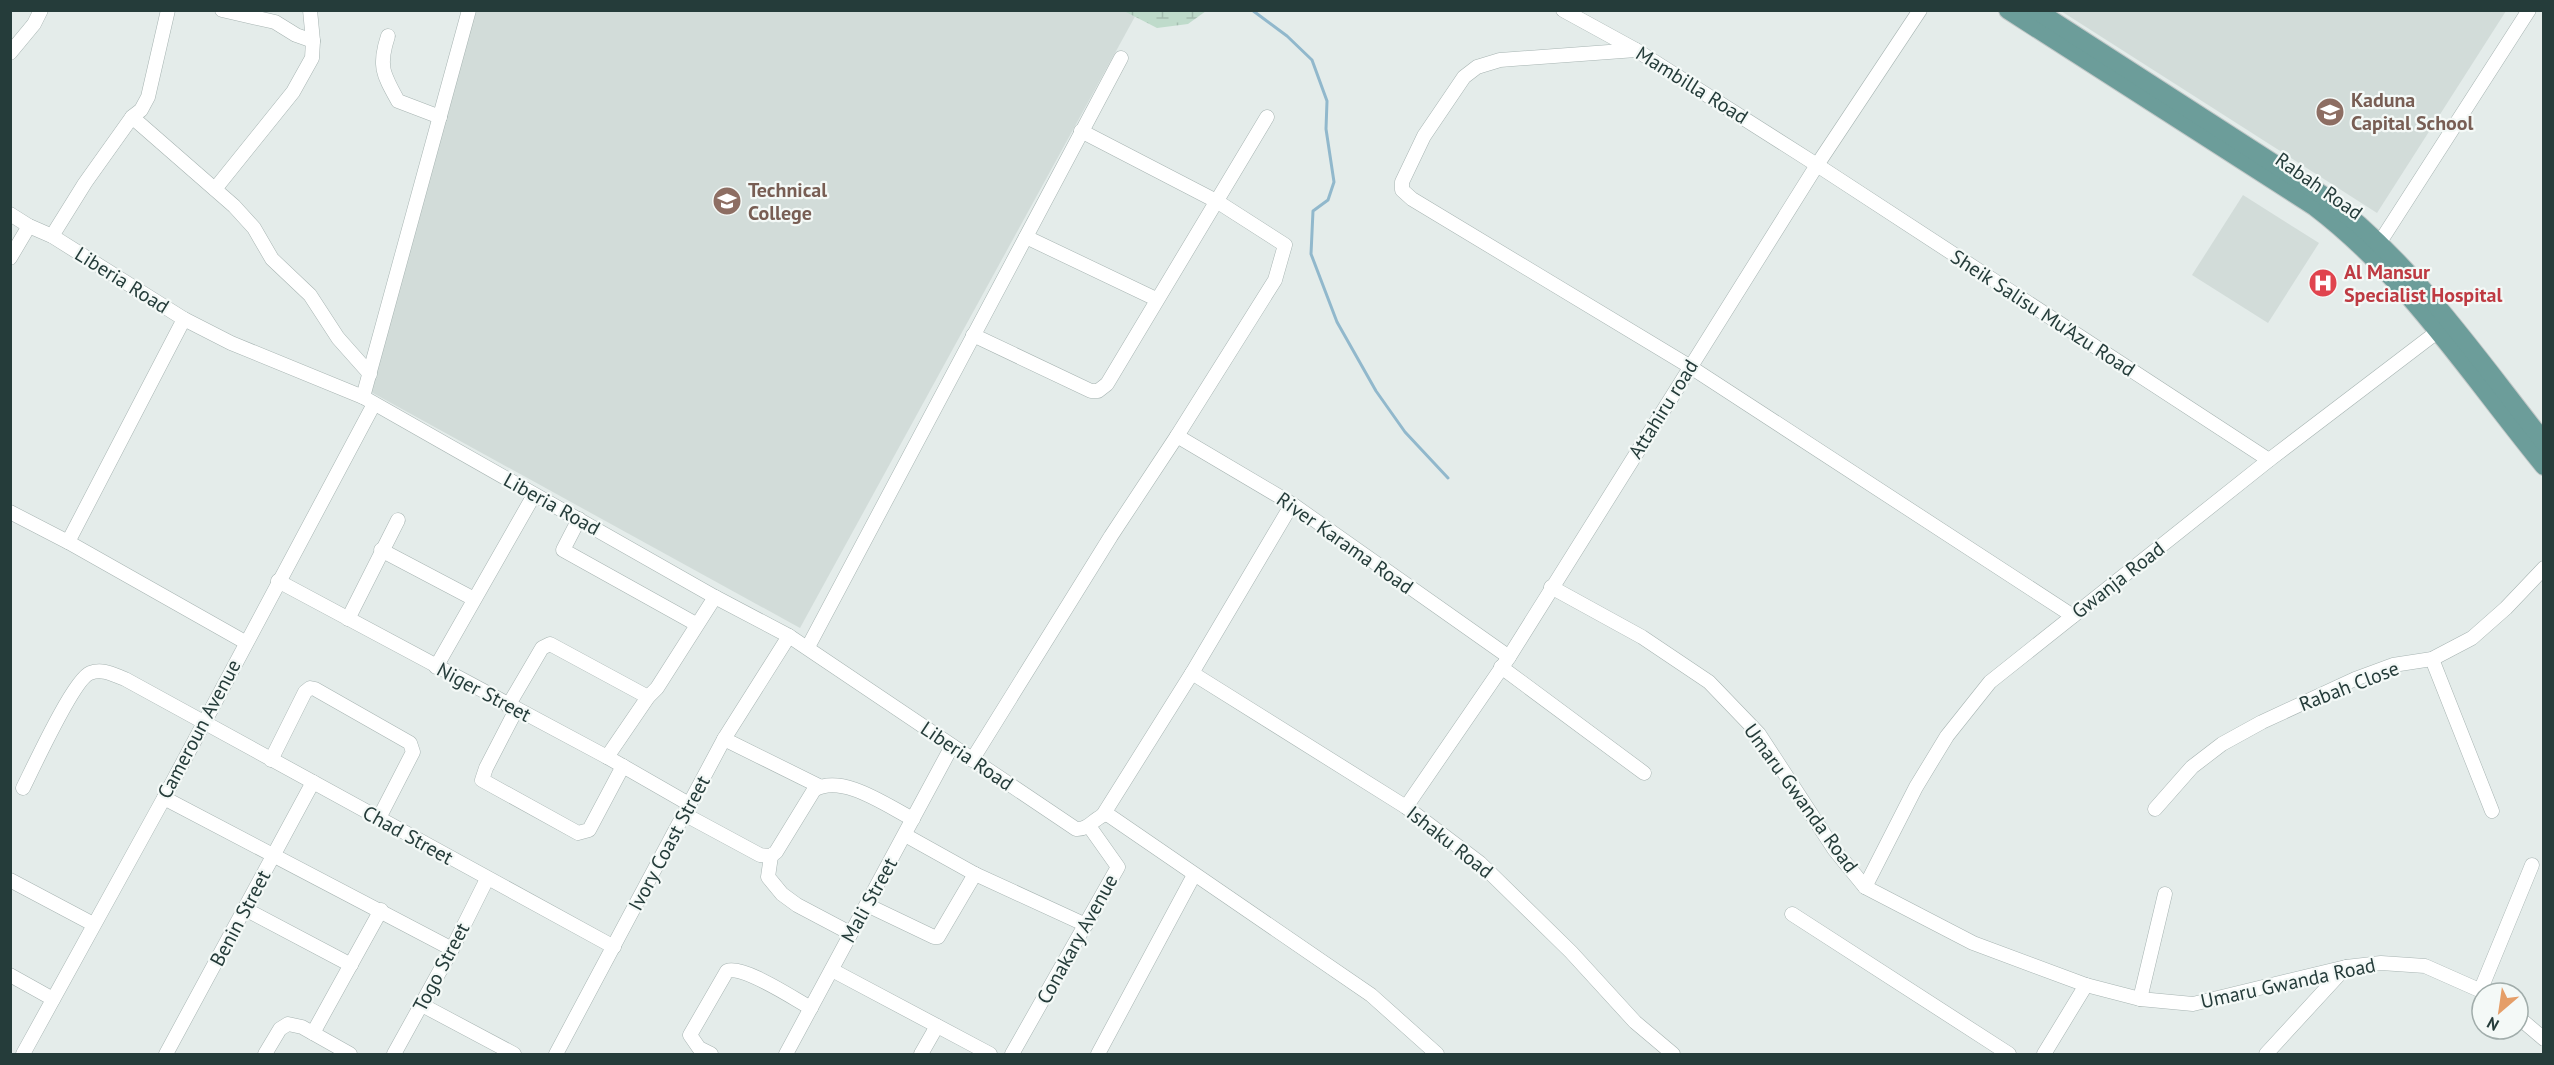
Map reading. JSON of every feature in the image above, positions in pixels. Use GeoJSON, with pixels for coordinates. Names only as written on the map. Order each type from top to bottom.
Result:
{"type":"FeatureCollection","features":[{"type":"Feature","properties":{"kind":"main road","name":"Rabah Road"},"geometry":{"type":"LineString","coordinates":[[2008,10],[2314,207],[2372,255],[2403,288],[2544,466]]}},
{"type":"Feature","properties":{"kind":"main road","name":"Rabah Road"},"geometry":{"type":"LineString","coordinates":[[2036,10],[2321,194],[2352,217],[2380,242],[2411,275],[2544,442]]}},
{"type":"Feature","properties":{"kind":"street"},"geometry":{"type":"LineString","coordinates":[[10,53],[41,10]]}},
{"type":"Feature","properties":{"kind":"street"},"geometry":{"type":"LineString","coordinates":[[52,236],[85,183],[132,117],[141,110],[148,97],[168,10]]}},
{"type":"Feature","properties":{"kind":"street"},"geometry":{"type":"LineString","coordinates":[[222,10],[275,22],[313,41]]}},
{"type":"Feature","properties":{"kind":"street"},"geometry":{"type":"LineString","coordinates":[[215,189],[293,92],[312,58],[310,10]]}},
{"type":"Feature","properties":{"kind":"street","name":"Cameroun Avenue"},"geometry":{"type":"LineString","coordinates":[[23,1054],[164,798],[278,581],[368,400],[370,374],[469,10]]}},
{"type":"Feature","properties":{"kind":"street","name":"Mambilla Road"},"geometry":{"type":"LineString","coordinates":[[1563,10],[1636,50],[1817,165]]}},
{"type":"Feature","properties":{"kind":"street","name":"Attahiru road"},"geometry":{"type":"LineString","coordinates":[[1406,807],[1505,662],[1689,366],[1817,165],[1920,10]]}},
{"type":"Feature","properties":{"kind":"street"},"geometry":{"type":"LineString","coordinates":[[2380,242],[2529,10]]}},
{"type":"Feature","properties":{"kind":"street"},"geometry":{"type":"LineString","coordinates":[[388,36],[382,53],[381,68],[398,101],[440,117]]}},
{"type":"Feature","properties":{"kind":"street"},"geometry":{"type":"LineString","coordinates":[[1636,50],[1500,60],[1477,67],[1464,77],[1424,135],[1402,182],[1402,190],[1412,199],[1689,366],[2073,616]]}},
{"type":"Feature","properties":{"kind":"street"},"geometry":{"type":"LineString","coordinates":[[808,648],[1121,58]]}},
{"type":"Feature","properties":{"kind":"street"},"geometry":{"type":"LineString","coordinates":[[132,117],[215,189],[254,228],[272,259],[310,295],[338,338],[370,374]]}},
{"type":"Feature","properties":{"kind":"street"},"geometry":{"type":"LineString","coordinates":[[973,335],[1091,391],[1098,392],[1107,384],[1267,117]]}},
{"type":"Feature","properties":{"kind":"street"},"geometry":{"type":"LineString","coordinates":[[972,760],[1111,536],[1275,280],[1285,245],[1218,202],[1081,131]]}},
{"type":"Feature","properties":{"kind":"street","name":"Sheik Salisu Mu'Azu Road"},"geometry":{"type":"LineString","coordinates":[[1817,165],[2269,460]]}},
{"type":"Feature","properties":{"kind":"street","name":"Liberia Road"},"geometry":{"type":"LineString","coordinates":[[10,214],[29,226],[52,236],[184,319],[231,343],[368,400],[715,597],[789,636],[972,760],[1082,828]]}},
{"type":"Feature","properties":{"kind":"street"},"geometry":{"type":"LineString","coordinates":[[10,258],[29,226]]}},
{"type":"Feature","properties":{"kind":"street"},"geometry":{"type":"LineString","coordinates":[[1026,237],[1156,299]]}},
{"type":"Feature","properties":{"kind":"street"},"geometry":{"type":"LineString","coordinates":[[68,542],[184,319]]}},
{"type":"Feature","properties":{"kind":"street","name":"Gwanja Road"},"geometry":{"type":"LineString","coordinates":[[1865,887],[1916,787],[1947,736],[1990,682],[2269,460],[2437,332]]}},
{"type":"Feature","properties":{"kind":"street","name":"River Karama Road"},"geometry":{"type":"LineString","coordinates":[[1177,436],[1292,504],[1505,662],[1644,773]]}},
{"type":"Feature","properties":{"kind":"street"},"geometry":{"type":"LineString","coordinates":[[436,666],[534,495]]}},
{"type":"Feature","properties":{"kind":"street"},"geometry":{"type":"LineString","coordinates":[[1082,828],[1103,815],[1192,673],[1292,504]]}},
{"type":"Feature","properties":{"kind":"street"},"geometry":{"type":"LineString","coordinates":[[10,512],[68,542],[245,642]]}},
{"type":"Feature","properties":{"kind":"street"},"geometry":{"type":"LineString","coordinates":[[579,519],[563,550],[696,624]]}},
{"type":"Feature","properties":{"kind":"street"},"geometry":{"type":"LineString","coordinates":[[348,619],[398,520]]}},
{"type":"Feature","properties":{"kind":"street"},"geometry":{"type":"LineString","coordinates":[[381,550],[474,599]]}},
{"type":"Feature","properties":{"kind":"street","name":"Rabah Close"},"geometry":{"type":"LineString","coordinates":[[2155,809],[2192,767],[2222,744],[2262,722],[2355,679],[2393,665],[2432,659],[2472,638],[2506,608],[2544,568]]}},
{"type":"Feature","properties":{"kind":"street","name":"Niger Street"},"geometry":{"type":"LineString","coordinates":[[278,581],[607,757],[760,855],[771,856]]}},
{"type":"Feature","properties":{"kind":"street","name":"Umaru Gwanda Road"},"geometry":{"type":"LineString","coordinates":[[1551,587],[1642,637],[1709,682],[1759,734],[1834,849],[1865,887],[1973,943],[2086,985],[2140,999],[2193,1004],[2346,967],[2381,963],[2425,966],[2470,985]]}},
{"type":"Feature","properties":{"kind":"street"},"geometry":{"type":"LineString","coordinates":[[607,757],[648,697],[657,688],[715,597]]}},
{"type":"Feature","properties":{"kind":"street","name":"Ivory Coast Street"},"geometry":{"type":"LineString","coordinates":[[556,1054],[724,739],[789,636]]}},
{"type":"Feature","properties":{"kind":"street"},"geometry":{"type":"LineString","coordinates":[[622,766],[589,830],[578,832],[482,780],[512,708],[542,648],[549,644],[648,697]]}},
{"type":"Feature","properties":{"kind":"street"},"geometry":{"type":"LineString","coordinates":[[2432,659],[2492,811]]}},
{"type":"Feature","properties":{"kind":"street","name":"Chad Street"},"geometry":{"type":"LineString","coordinates":[[23,788],[75,687],[88,673],[103,671],[125,679],[614,947]]}},
{"type":"Feature","properties":{"kind":"street","name":"Ishaku Road"},"geometry":{"type":"LineString","coordinates":[[1192,673],[1406,807],[1480,863],[1512,892],[1635,1022],[1673,1054]]}},
{"type":"Feature","properties":{"kind":"street"},"geometry":{"type":"LineString","coordinates":[[271,760],[305,692],[310,688],[315,689],[410,743],[413,747],[413,752],[379,818]]}},
{"type":"Feature","properties":{"kind":"street"},"geometry":{"type":"LineString","coordinates":[[724,739],[819,786]]}},
{"type":"Feature","properties":{"kind":"street","name":"Mali Street"},"geometry":{"type":"LineString","coordinates":[[786,1054],[952,746]]}},
{"type":"Feature","properties":{"kind":"street","name":"Benin Street"},"geometry":{"type":"LineString","coordinates":[[166,1054],[313,782]]}},
{"type":"Feature","properties":{"kind":"street"},"geometry":{"type":"LineString","coordinates":[[850,933],[782,894],[768,877],[771,856],[776,852],[814,790],[819,786],[836,783],[913,819]]}},
{"type":"Feature","properties":{"kind":"street"},"geometry":{"type":"LineString","coordinates":[[164,798],[453,949]]}},
{"type":"Feature","properties":{"kind":"street"},"geometry":{"type":"LineString","coordinates":[[1103,815],[1107,814],[1371,995],[1437,1054]]}},
{"type":"Feature","properties":{"kind":"street","name":"Conakary Avenue"},"geometry":{"type":"LineString","coordinates":[[1012,1054],[1118,867],[1082,828]]}},
{"type":"Feature","properties":{"kind":"street"},"geometry":{"type":"LineString","coordinates":[[904,835],[975,874],[1086,925]]}},
{"type":"Feature","properties":{"kind":"street"},"geometry":{"type":"LineString","coordinates":[[2488,981],[2532,865]]}},
{"type":"Feature","properties":{"kind":"street"},"geometry":{"type":"LineString","coordinates":[[867,905],[934,937],[938,936],[975,874]]}},
{"type":"Feature","properties":{"kind":"street"},"geometry":{"type":"LineString","coordinates":[[1098,1054],[1194,875]]}},
{"type":"Feature","properties":{"kind":"street","name":"Togo Street"},"geometry":{"type":"LineString","coordinates":[[394,1054],[453,949],[487,879]]}},
{"type":"Feature","properties":{"kind":"street"},"geometry":{"type":"LineString","coordinates":[[10,880],[93,924]]}},
{"type":"Feature","properties":{"kind":"street"},"geometry":{"type":"LineString","coordinates":[[2140,999],[2165,894]]}},
{"type":"Feature","properties":{"kind":"street"},"geometry":{"type":"LineString","coordinates":[[245,909],[351,965]]}},
{"type":"Feature","properties":{"kind":"street"},"geometry":{"type":"LineString","coordinates":[[314,1033],[381,910]]}},
{"type":"Feature","properties":{"kind":"street"},"geometry":{"type":"LineString","coordinates":[[1792,914],[2009,1054]]}},
{"type":"Feature","properties":{"kind":"street"},"geometry":{"type":"LineString","coordinates":[[2266,1054],[2346,967]]}},
{"type":"Feature","properties":{"kind":"street"},"geometry":{"type":"LineString","coordinates":[[711,1054],[694,1043],[690,1035],[727,970],[745,972],[811,1008]]}},
{"type":"Feature","properties":{"kind":"street"},"geometry":{"type":"LineString","coordinates":[[832,970],[990,1054]]}},
{"type":"Feature","properties":{"kind":"street"},"geometry":{"type":"LineString","coordinates":[[10,975],[53,999]]}},
{"type":"Feature","properties":{"kind":"street"},"geometry":{"type":"LineString","coordinates":[[2044,1054],[2086,985]]}},
{"type":"Feature","properties":{"kind":"street"},"geometry":{"type":"LineString","coordinates":[[422,1005],[487,1048],[514,1054]]}},
{"type":"Feature","properties":{"kind":"street"},"geometry":{"type":"LineString","coordinates":[[265,1054],[280,1029],[288,1024],[302,1027],[350,1054]]}},
{"type":"Feature","properties":{"kind":"street"},"geometry":{"type":"LineString","coordinates":[[921,1054],[937,1026]]}},
{"type":"Feature","properties":{"kind":"street"},"geometry":{"type":"LineString","coordinates":[[2530,1027],[2544,1039]]}},
{"type":"Feature","properties":{"kind":"shaded area","name":"Technical College"},"geometry":{"type":"Polygon","coordinates":[[[470,11],[1138,11],[800,628],[371,392],[470,11]]]}},
{"type":"Feature","properties":{"kind":"shaded area","name":"Kaduna Capital School"},"geometry":{"type":"Polygon","coordinates":[[[2061,11],[2506,11],[2377,213],[2061,11]]]}},
{"type":"Feature","properties":{"kind":"shaded area"},"geometry":{"type":"Polygon","coordinates":[[[2243,195],[2319,243],[2268,323],[2192,275],[2243,195]]]}},
{"type":"Feature","properties":{"kind":"green space"},"geometry":{"type":"Polygon","coordinates":[[[1124,11],[1206,11],[1188,24],[1157,28],[1124,11]]]}},
{"type":"Feature","properties":{"kind":"waterway"},"geometry":{"type":"LineString","coordinates":[[1252,10],[1287,36],[1312,60],[1327,101],[1326,129],[1334,182],[1328,200],[1313,211],[1311,254],[1337,322],[1376,391],[1405,432],[1448,478]]}},
{"type":"Feature","properties":{"kind":"place","name":"Kaduna Capital School"},"geometry":{"type":"Point","coordinates":[2330,112]}},
{"type":"Feature","properties":{"kind":"place","name":"Technical College"},"geometry":{"type":"Point","coordinates":[727,201]}},
{"type":"Feature","properties":{"kind":"place","name":"Al Mansur Specialist Hospital"},"geometry":{"type":"Point","coordinates":[2323,283]}}]}
